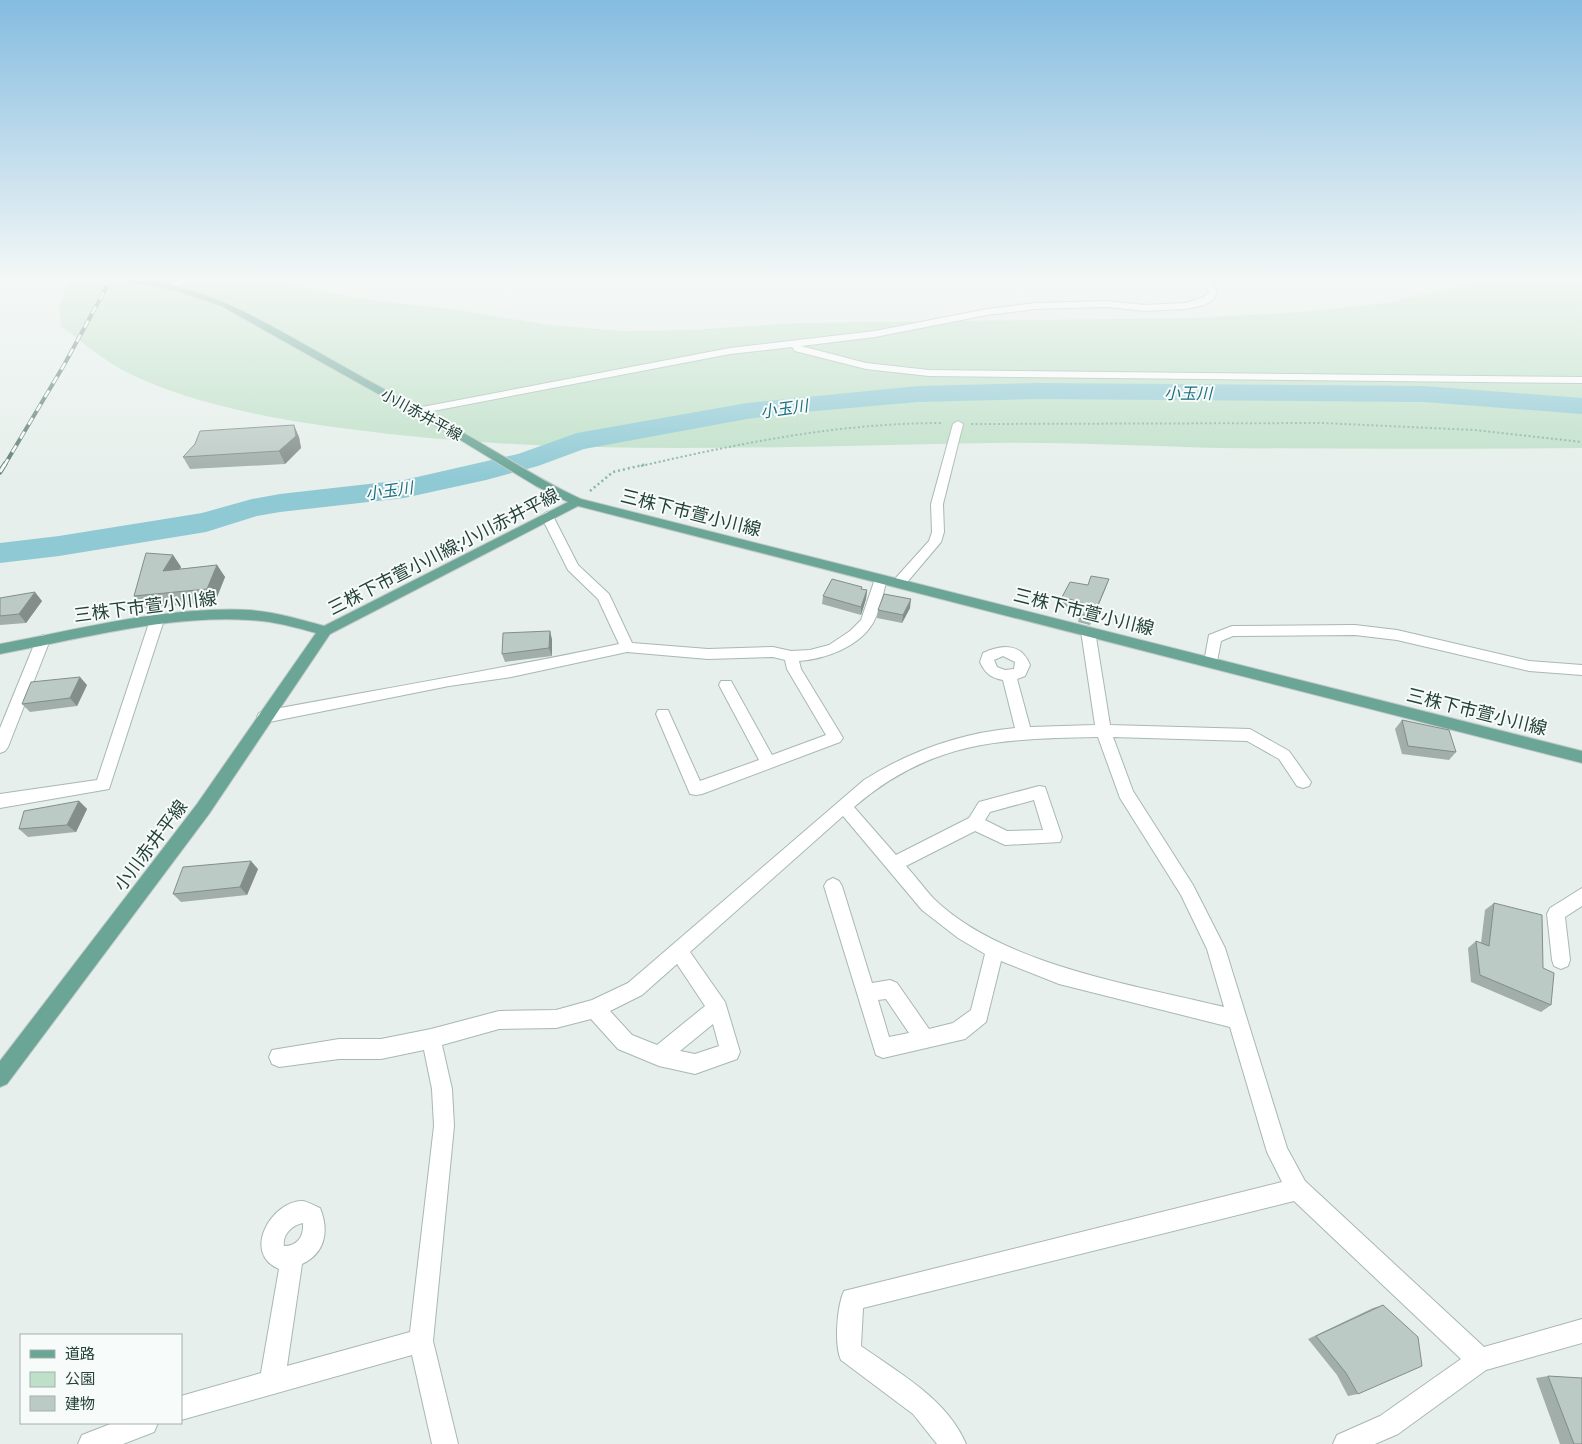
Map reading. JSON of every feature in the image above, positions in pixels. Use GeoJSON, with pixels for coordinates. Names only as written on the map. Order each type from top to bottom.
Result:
{"type":"FeatureCollection","features":[{"type":"Feature","properties":{"kind":"main road","name":"小川赤井平線"},"geometry":{"type":"LineString","coordinates":[[300,346],[466,439],[540,484],[577,502]]}},
{"type":"Feature","properties":{"kind":"main road","name":"三株下市萱小川線;小川赤井平線"},"geometry":{"type":"LineString","coordinates":[[325,631],[577,502]]}},
{"type":"Feature","properties":{"kind":"main road","name":"三株下市萱小川線"},"geometry":{"type":"LineString","coordinates":[[577,502],[1582,757]]}},
{"type":"Feature","properties":{"kind":"main road","name":"三株下市萱小川線"},"geometry":{"type":"LineString","coordinates":[[0,649],[157,620],[206,615],[250,615],[286,620],[325,631]]}},
{"type":"Feature","properties":{"kind":"main road","name":"小川赤井平線"},"geometry":{"type":"LineString","coordinates":[[0,1077],[203,809],[264,717],[325,631]]}},
{"type":"Feature","properties":{"kind":"street"},"geometry":{"type":"LineString","coordinates":[[418,412],[730,351],[767,346]]}},
{"type":"Feature","properties":{"kind":"street"},"geometry":{"type":"LineString","coordinates":[[796,346],[798,349],[866,366],[928,373],[1582,380]]}},
{"type":"Feature","properties":{"kind":"street"},"geometry":{"type":"LineString","coordinates":[[898,584],[935,542],[938,532],[936,504],[958,424]]}},
{"type":"Feature","properties":{"kind":"street"},"geometry":{"type":"LineString","coordinates":[[547,516],[573,567],[604,597],[627,647]]}},
{"type":"Feature","properties":{"kind":"street"},"geometry":{"type":"LineString","coordinates":[[264,717],[449,681],[511,672],[627,647],[708,654],[773,652],[791,656],[810,655],[834,648],[855,634],[867,622],[881,579]]}},
{"type":"Feature","properties":{"kind":"street"},"geometry":{"type":"LineString","coordinates":[[0,802],[103,785],[157,620]]}},
{"type":"Feature","properties":{"kind":"street"},"geometry":{"type":"LineString","coordinates":[[1211,662],[1214,638],[1232,631],[1355,630],[1397,636],[1530,666],[1582,670]]}},
{"type":"Feature","properties":{"kind":"street"},"geometry":{"type":"LineString","coordinates":[[1088,631],[1102,731],[1126,793],[1187,890],[1216,948],[1278,1152],[1297,1189],[1480,1360]]}},
{"type":"Feature","properties":{"kind":"street"},"geometry":{"type":"LineString","coordinates":[[0,747],[43,640]]}},
{"type":"Feature","properties":{"kind":"street"},"geometry":{"type":"LineString","coordinates":[[663,714],[696,789],[835,738],[794,669],[791,656]]}},
{"type":"Feature","properties":{"kind":"street"},"geometry":{"type":"LineString","coordinates":[[1009,676],[1024,733]]}},
{"type":"Feature","properties":{"kind":"street"},"geometry":{"type":"LineString","coordinates":[[726,685],[768,762]]}},
{"type":"Feature","properties":{"kind":"street"},"geometry":{"type":"LineString","coordinates":[[279,1057],[339,1049],[380,1049],[431,1039],[499,1020],[556,1019],[595,1010],[635,989],[870,784],[897,767],[928,753],[992,736],[1024,733],[1102,731],[1250,735],[1284,755],[1303,782]]}},
{"type":"Feature","properties":{"kind":"street"},"geometry":{"type":"LineString","coordinates":[[844,806],[928,904],[964,932],[995,950],[1059,975],[1239,1020]]}},
{"type":"Feature","properties":{"kind":"street"},"geometry":{"type":"LineString","coordinates":[[894,864],[976,823]]}},
{"type":"Feature","properties":{"kind":"street"},"geometry":{"type":"LineString","coordinates":[[833,886],[883,1048],[958,1032],[980,1015],[995,950]]}},
{"type":"Feature","properties":{"kind":"street"},"geometry":{"type":"LineString","coordinates":[[1561,960],[1556,914],[1582,896]]}},
{"type":"Feature","properties":{"kind":"street"},"geometry":{"type":"LineString","coordinates":[[595,1010],[625,1042],[659,1056],[695,1064],[730,1052],[717,1008],[678,950]]}},
{"type":"Feature","properties":{"kind":"street"},"geometry":{"type":"LineString","coordinates":[[866,993],[890,989],[925,1039]]}},
{"type":"Feature","properties":{"kind":"street"},"geometry":{"type":"LineString","coordinates":[[659,1056],[717,1008]]}},
{"type":"Feature","properties":{"kind":"street"},"geometry":{"type":"LineString","coordinates":[[431,1039],[442,1089],[444,1126],[421,1341],[444,1444]]}},
{"type":"Feature","properties":{"kind":"street"},"geometry":{"type":"LineString","coordinates":[[953,1444],[922,1405],[849,1352],[852,1299],[1297,1189]]}},
{"type":"Feature","properties":{"kind":"street"},"geometry":{"type":"LineString","coordinates":[[272,1382],[292,1258]]}},
{"type":"Feature","properties":{"kind":"street"},"geometry":{"type":"LineString","coordinates":[[1346,1444],[1389,1424],[1480,1360],[1582,1331]]}},
{"type":"Feature","properties":{"kind":"street"},"geometry":{"type":"LineString","coordinates":[[182,1408],[421,1341]]}},
{"type":"Feature","properties":{"kind":"street"},"geometry":{"type":"LineString","coordinates":[[91,1444],[142,1424]]}},
{"type":"Feature","properties":{"kind":"path"},"geometry":{"type":"LineString","coordinates":[[577,502],[613,472],[788,433],[844,425],[900,422],[1029,426],[1056,423],[1323,423],[1474,430],[1582,442]]}},
{"type":"Feature","properties":{"kind":"green space"},"geometry":{"type":"Polygon","coordinates":[[[88,346],[1582,346],[1582,448],[1217,448],[1020,443],[670,448],[509,444],[349,429],[293,421],[234,409],[176,393],[149,383],[124,371],[88,346]]]}},
{"type":"Feature","properties":{"kind":"building"},"geometry":{"type":"Polygon","coordinates":[[[294,425],[296,436],[279,451],[183,457],[195,444],[200,431],[294,425]]]}},
{"type":"Feature","properties":{"kind":"building"},"geometry":{"type":"Polygon","coordinates":[[[146,553],[173,555],[163,571],[217,565],[207,589],[134,596],[146,553]]]}},
{"type":"Feature","properties":{"kind":"building"},"geometry":{"type":"Polygon","coordinates":[[[1091,576],[1109,579],[1093,617],[1080,614],[1083,603],[1062,597],[1070,582],[1088,585],[1091,576]]]}},
{"type":"Feature","properties":{"kind":"building"},"geometry":{"type":"Polygon","coordinates":[[[832,579],[867,590],[861,607],[823,596],[832,579]]]}},
{"type":"Feature","properties":{"kind":"building"},"geometry":{"type":"Polygon","coordinates":[[[35,592],[19,614],[0,616],[0,598],[35,592]]]}},
{"type":"Feature","properties":{"kind":"building"},"geometry":{"type":"Polygon","coordinates":[[[884,594],[911,599],[903,615],[878,610],[884,594]]]}},
{"type":"Feature","properties":{"kind":"building"},"geometry":{"type":"Polygon","coordinates":[[[550,631],[549,648],[502,654],[503,633],[550,631]]]}},
{"type":"Feature","properties":{"kind":"building"},"geometry":{"type":"Polygon","coordinates":[[[80,677],[70,698],[22,704],[31,682],[80,677]]]}},
{"type":"Feature","properties":{"kind":"building"},"geometry":{"type":"Polygon","coordinates":[[[1402,720],[1449,730],[1456,752],[1408,746],[1402,720]]]}},
{"type":"Feature","properties":{"kind":"building"},"geometry":{"type":"Polygon","coordinates":[[[79,801],[67,825],[19,829],[24,811],[79,801]]]}},
{"type":"Feature","properties":{"kind":"building"},"geometry":{"type":"Polygon","coordinates":[[[251,861],[240,887],[173,894],[183,867],[251,861]]]}},
{"type":"Feature","properties":{"kind":"building"},"geometry":{"type":"Polygon","coordinates":[[[1494,903],[1542,915],[1543,968],[1554,973],[1551,1005],[1480,975],[1476,941],[1489,946],[1494,903]]]}},
{"type":"Feature","properties":{"kind":"building"},"geometry":{"type":"Polygon","coordinates":[[[1383,1305],[1418,1337],[1422,1366],[1358,1394],[1346,1373],[1316,1336],[1383,1305]]]}},
{"type":"Feature","properties":{"kind":"building"},"geometry":{"type":"Polygon","coordinates":[[[1548,1376],[1582,1378],[1582,1444],[1574,1444],[1548,1376]]]}},
{"type":"Feature","properties":{"kind":"waterway","name":"小玉川"},"geometry":{"type":"LineString","coordinates":[[0,553],[59,546],[206,522],[252,508],[280,503],[404,489],[476,474],[528,460],[577,442],[747,411],[793,405],[918,394],[1038,391],[1424,394],[1582,406]]}},
{"type":"Feature","properties":{"kind":"railway"},"geometry":{"type":"LineString","coordinates":[[4,466],[74,346]]}},
{"type":"Feature","properties":{"kind":"railway"},"geometry":{"type":"LineString","coordinates":[[0,472],[5,464]]}}]}
